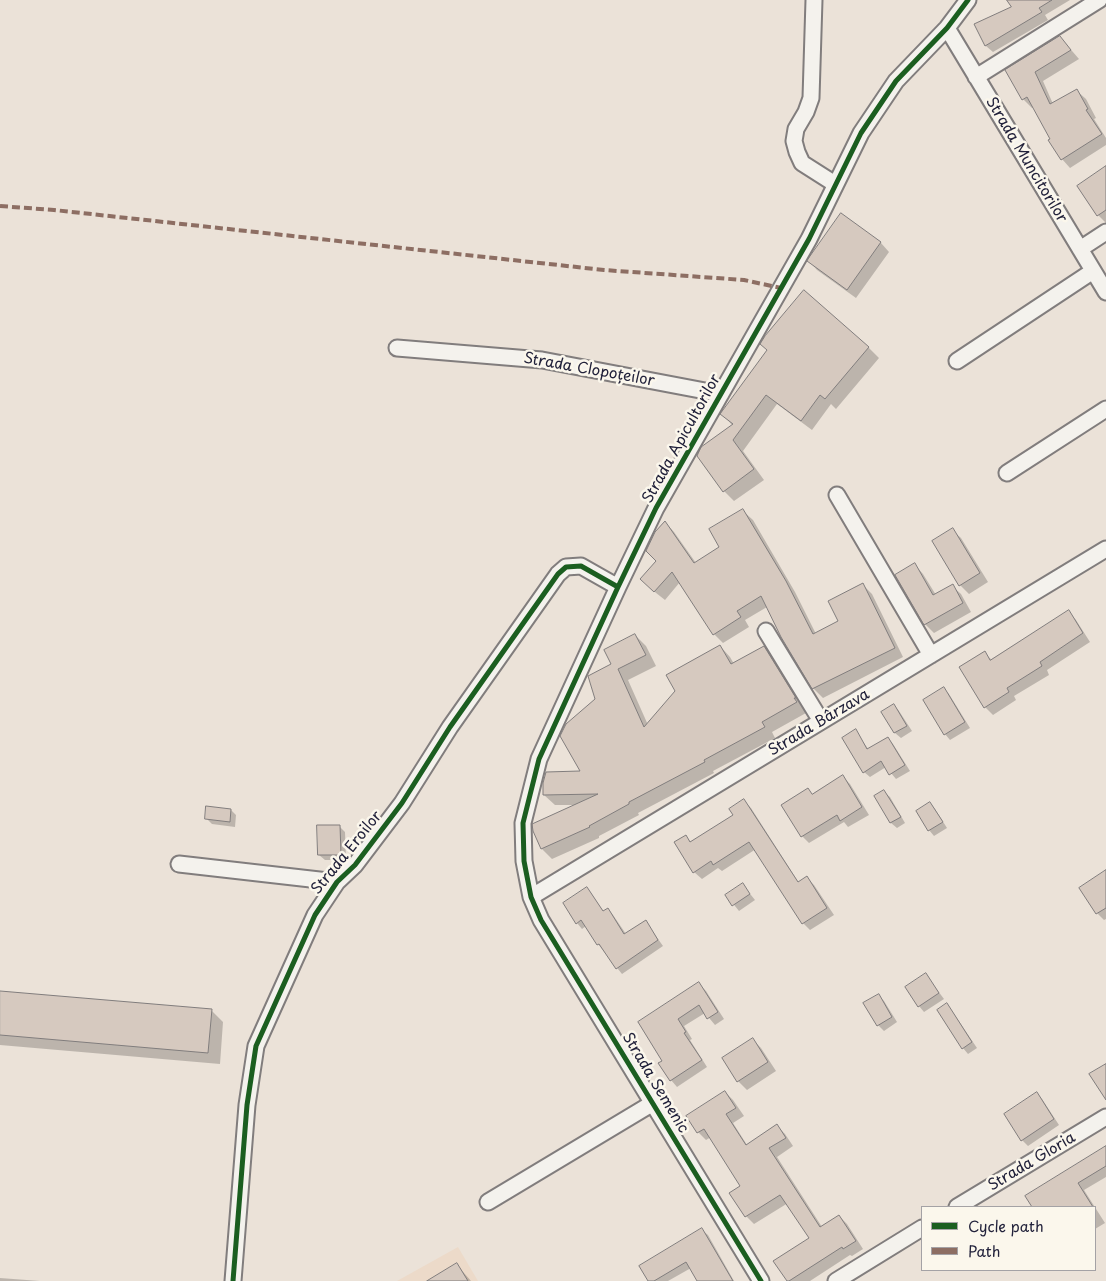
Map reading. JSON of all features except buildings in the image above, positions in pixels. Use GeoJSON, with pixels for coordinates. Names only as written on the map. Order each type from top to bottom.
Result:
{"type":"FeatureCollection","features":[{"type":"Feature","properties":{"kind":"street"},"geometry":{"type":"LineString","coordinates":[[814,0],[810,98],[806,112],[796,129],[794,141],[802,163],[835,184]]}},
{"type":"Feature","properties":{"kind":"street","name":"Strada Apicultorilor"},"geometry":{"type":"LineString","coordinates":[[531,897],[524,861],[523,823],[539,759],[656,508],[809,239],[861,133],[896,81],[947,28],[968,0]]}},
{"type":"Feature","properties":{"kind":"street"},"geometry":{"type":"LineString","coordinates":[[976,77],[1099,0]]}},
{"type":"Feature","properties":{"kind":"street","name":"Strada Muncitorilor"},"geometry":{"type":"LineString","coordinates":[[947,28],[1106,292]]}},
{"type":"Feature","properties":{"kind":"street"},"geometry":{"type":"LineString","coordinates":[[1080,249],[1106,232]]}},
{"type":"Feature","properties":{"kind":"street"},"geometry":{"type":"LineString","coordinates":[[957,361],[1093,272]]}},
{"type":"Feature","properties":{"kind":"street","name":"Strada Clopoțeilor"},"geometry":{"type":"LineString","coordinates":[[397,348],[542,360],[721,394]]}},
{"type":"Feature","properties":{"kind":"street"},"geometry":{"type":"LineString","coordinates":[[1007,473],[1106,409]]}},
{"type":"Feature","properties":{"kind":"street"},"geometry":{"type":"LineString","coordinates":[[836,494],[931,655]]}},
{"type":"Feature","properties":{"kind":"street","name":"Strada Bârzava"},"geometry":{"type":"LineString","coordinates":[[531,897],[1106,549]]}},
{"type":"Feature","properties":{"kind":"street","name":"Strada Eroilor"},"geometry":{"type":"LineString","coordinates":[[233,1281],[245,1125],[256,1046],[315,915],[337,882],[355,865],[402,803],[450,727],[558,574],[566,567],[581,566],[618,587]]}},
{"type":"Feature","properties":{"kind":"street"},"geometry":{"type":"LineString","coordinates":[[766,631],[821,721]]}},
{"type":"Feature","properties":{"kind":"street"},"geometry":{"type":"LineString","coordinates":[[180,864],[337,882]]}},
{"type":"Feature","properties":{"kind":"street","name":"Strada Semenic"},"geometry":{"type":"LineString","coordinates":[[531,897],[542,920],[761,1281]]}},
{"type":"Feature","properties":{"kind":"street"},"geometry":{"type":"LineString","coordinates":[[488,1202],[653,1103]]}},
{"type":"Feature","properties":{"kind":"street","name":"Strada Gloria"},"geometry":{"type":"LineString","coordinates":[[959,1206],[1106,1117]]}},
{"type":"Feature","properties":{"kind":"street"},"geometry":{"type":"LineString","coordinates":[[836,1281],[921,1229]]}},
{"type":"Feature","properties":{"kind":"shaded area"},"geometry":{"type":"Polygon","coordinates":[[[458,1247],[478,1281],[397,1281],[458,1247]]]}},
{"type":"Feature","properties":{"kind":"marked path"},"geometry":{"type":"LineString","coordinates":[[0,206],[54,210],[604,270],[744,280],[781,288]]}},
{"type":"Feature","properties":{"kind":"cycle path"},"geometry":{"type":"LineString","coordinates":[[761,1281],[541,920],[531,897],[524,861],[523,823],[539,759],[656,508],[809,239],[861,133],[896,81],[947,28],[968,0]]}},
{"type":"Feature","properties":{"kind":"cycle path"},"geometry":{"type":"LineString","coordinates":[[233,1281],[247,1105],[256,1046],[315,915],[337,882],[355,865],[402,803],[450,727],[558,574],[566,567],[581,566],[618,587]]}}]}
